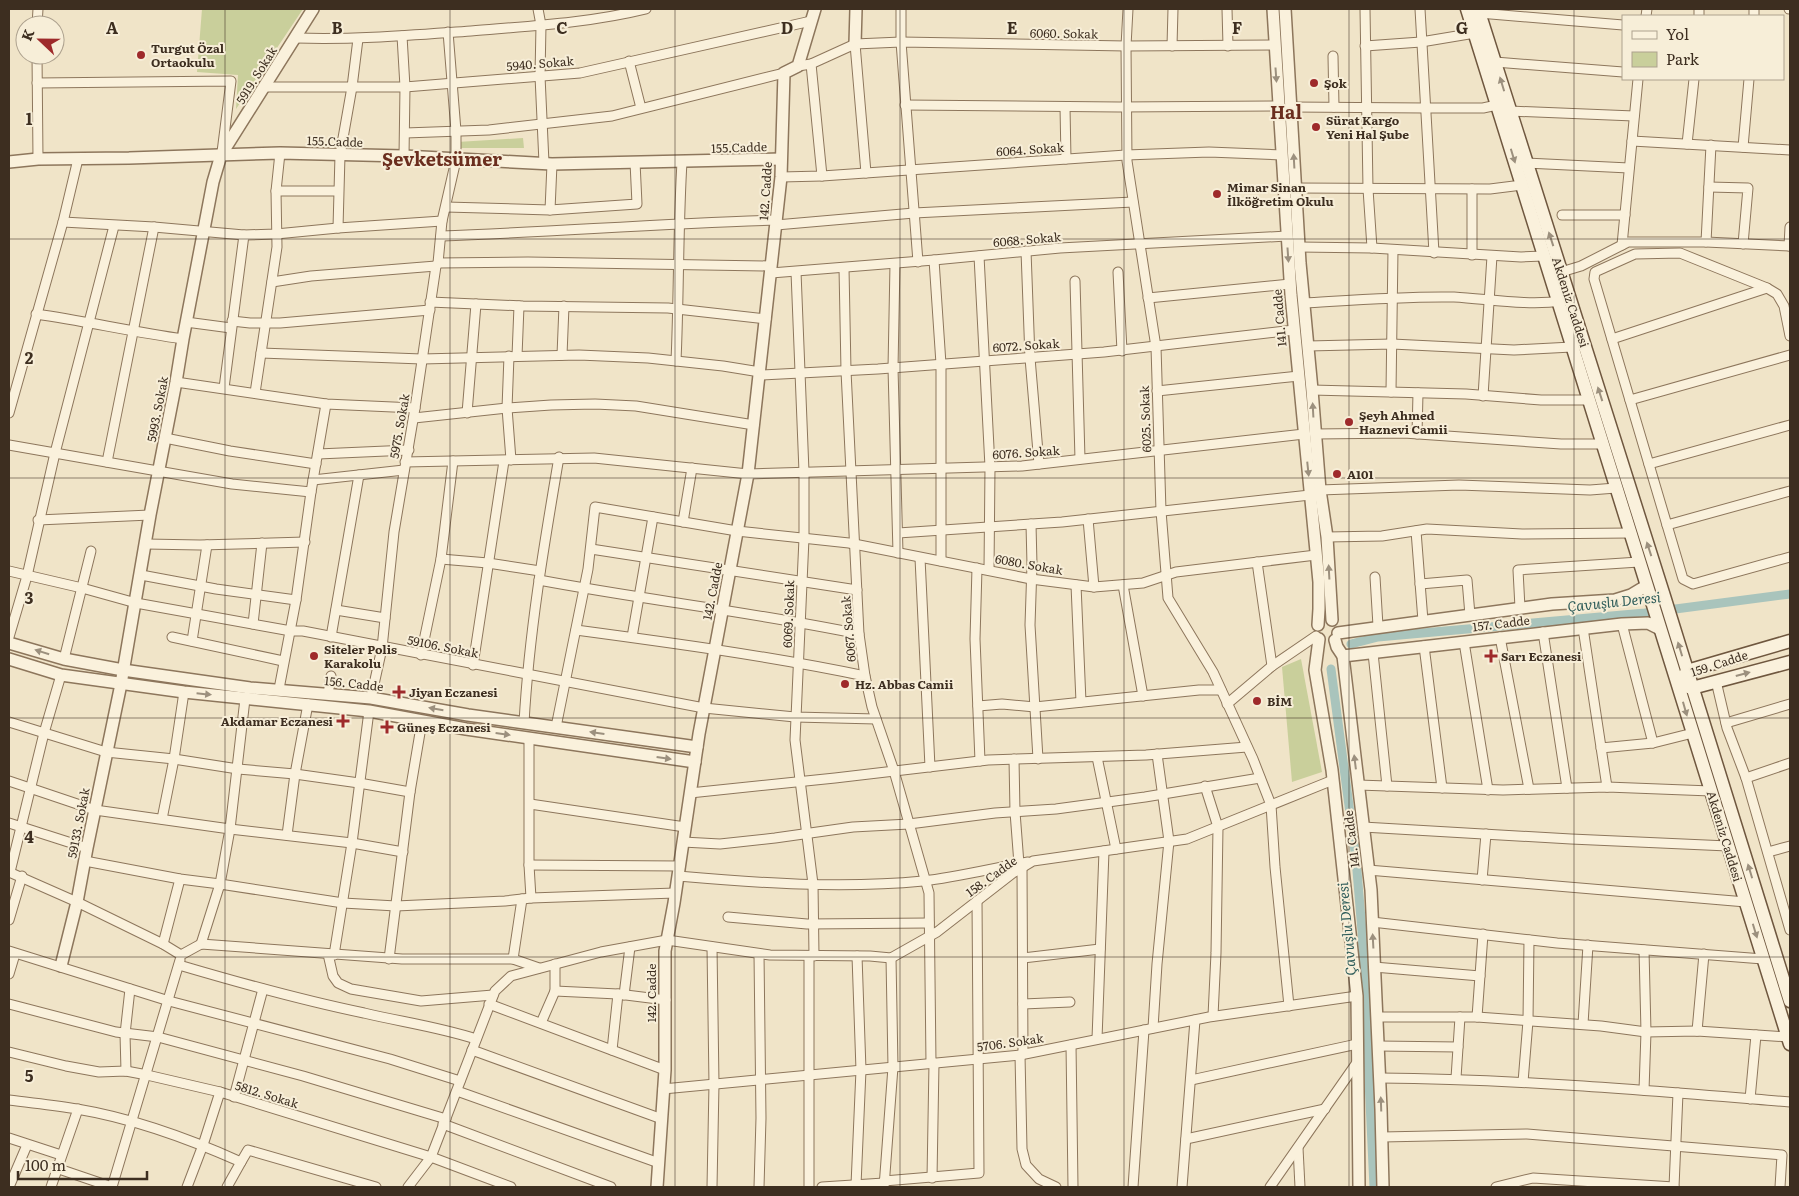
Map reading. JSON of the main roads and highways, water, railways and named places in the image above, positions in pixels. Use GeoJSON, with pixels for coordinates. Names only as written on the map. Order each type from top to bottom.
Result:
{"type":"FeatureCollection","features":[{"type":"Feature","properties":{"kind":"main road","name":"Akdeniz Caddesi"},"geometry":{"type":"LineString","coordinates":[[1475,10],[1475,34],[1544,256],[1564,301],[1664,596],[1790,1001]]}},
{"type":"Feature","properties":{"kind":"main road","name":"Akdeniz Caddesi"},"geometry":{"type":"LineString","coordinates":[[1475,10],[1495,62],[1561,272],[1572,347],[1789,1040]]}},
{"type":"Feature","properties":{"kind":"main road","name":"159. Cadde"},"geometry":{"type":"LineString","coordinates":[[1790,641],[1687,671],[1679,686],[1692,688],[1790,662]]}},
{"type":"Feature","properties":{"kind":"waterway","name":"Çavuşlu Deresi"},"geometry":{"type":"LineString","coordinates":[[1351,644],[1378,637],[1645,613],[1790,594]]}},
{"type":"Feature","properties":{"kind":"waterway","name":"Çavuşlu Deresi"},"geometry":{"type":"LineString","coordinates":[[1331,669],[1356,859],[1362,931],[1374,1187]]}},
{"type":"Feature","properties":{"kind":"place","name":"Turgut Özal Ortaokulu"},"geometry":{"type":"Point","coordinates":[141,55]}},
{"type":"Feature","properties":{"kind":"place","name":"Şok"},"geometry":{"type":"Point","coordinates":[1314,83]}},
{"type":"Feature","properties":{"kind":"place","name":"Sürat Kargo Yeni Hal Şube"},"geometry":{"type":"Point","coordinates":[1316,127]}},
{"type":"Feature","properties":{"kind":"place","name":"Mimar Sinan İlköğretim Okulu"},"geometry":{"type":"Point","coordinates":[1217,194]}},
{"type":"Feature","properties":{"kind":"place","name":"Şeyh Ahmed Haznevi Camii"},"geometry":{"type":"Point","coordinates":[1349,422]}},
{"type":"Feature","properties":{"kind":"place","name":"A101"},"geometry":{"type":"Point","coordinates":[1337,474]}},
{"type":"Feature","properties":{"kind":"place","name":"Siteler Polis Karakolu"},"geometry":{"type":"Point","coordinates":[314,656]}},
{"type":"Feature","properties":{"kind":"place","name":"Sarı Eczanesi"},"geometry":{"type":"Point","coordinates":[1491,656]}},
{"type":"Feature","properties":{"kind":"place","name":"Hz. Abbas Camii"},"geometry":{"type":"Point","coordinates":[845,684]}},
{"type":"Feature","properties":{"kind":"place","name":"Jiyan Eczanesi"},"geometry":{"type":"Point","coordinates":[399,692]}},
{"type":"Feature","properties":{"kind":"place","name":"BİM"},"geometry":{"type":"Point","coordinates":[1257,701]}},
{"type":"Feature","properties":{"kind":"place","name":"Akdamar Eczanesi"},"geometry":{"type":"Point","coordinates":[343,721]}},
{"type":"Feature","properties":{"kind":"place","name":"Güneş Eczanesi"},"geometry":{"type":"Point","coordinates":[387,727]}},
{"type":"Feature","properties":{"kind":"district","name":"Hal"},"geometry":{"type":"Point","coordinates":[1286,111]}},
{"type":"Feature","properties":{"kind":"district","name":"Şevketsümer"},"geometry":{"type":"Point","coordinates":[442,158]}}]}
